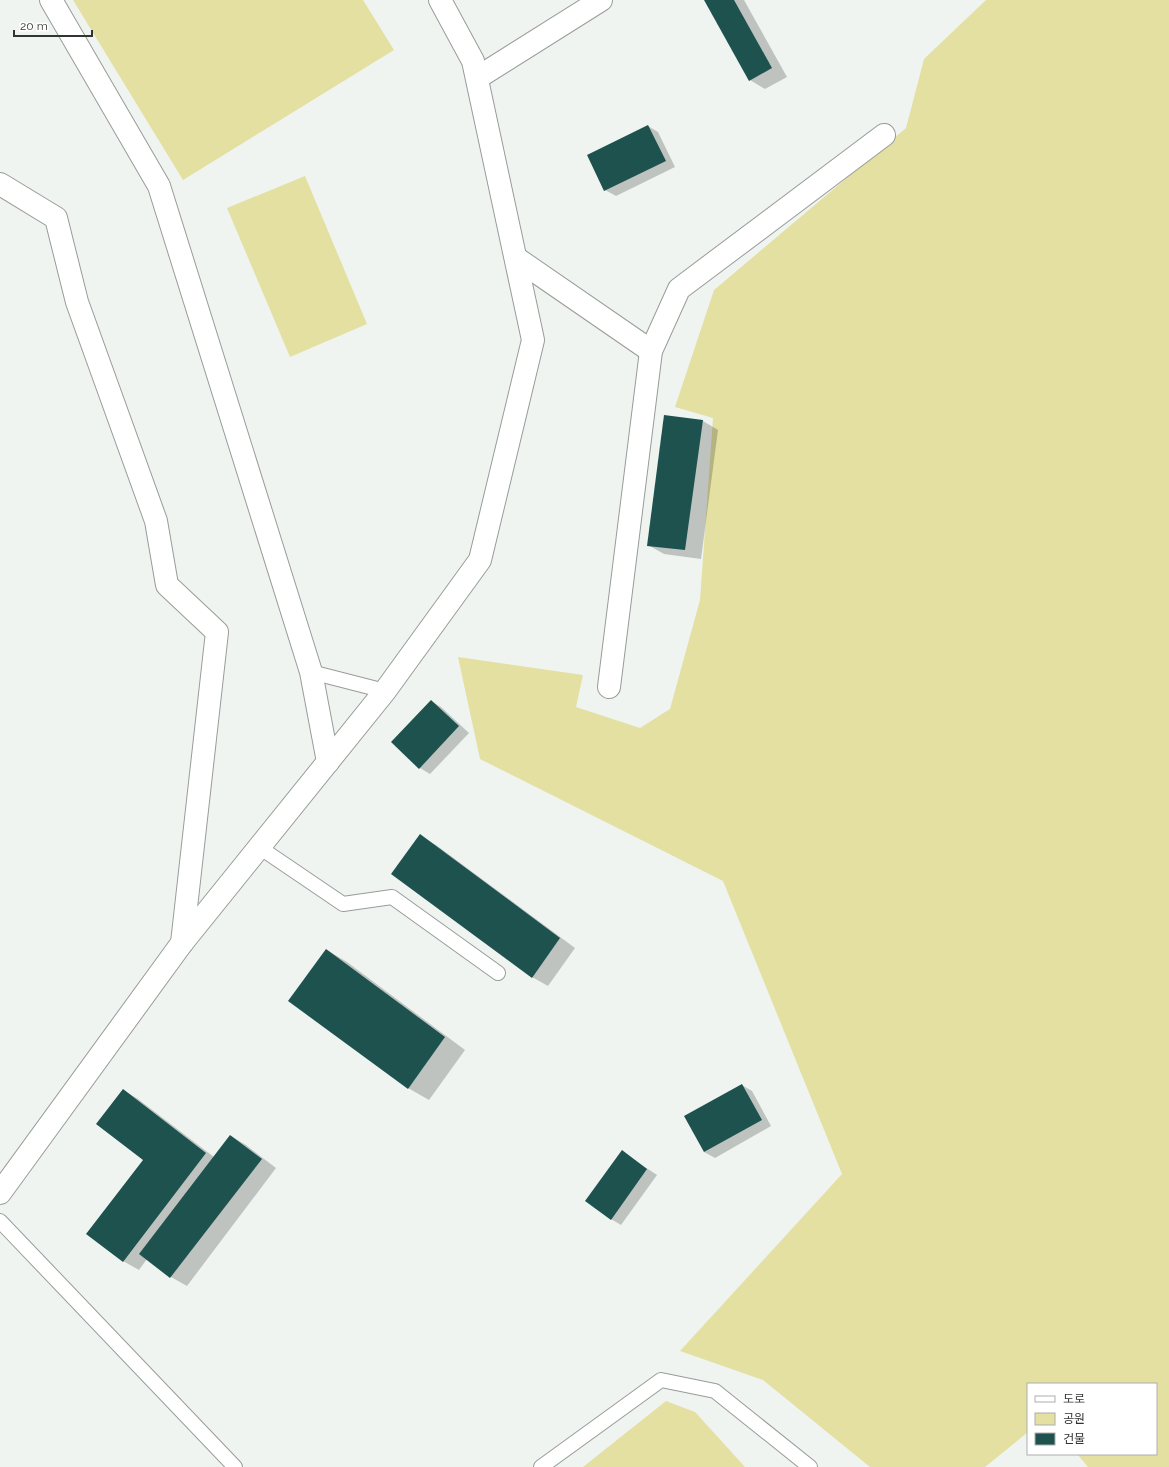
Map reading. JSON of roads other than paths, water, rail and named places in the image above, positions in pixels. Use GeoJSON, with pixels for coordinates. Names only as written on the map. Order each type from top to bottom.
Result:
{"type":"FeatureCollection","features":[{"type":"Feature","properties":{"kind":"street"},"geometry":{"type":"LineString","coordinates":[[51,0],[159,186],[311,672],[328,762]]}},
{"type":"Feature","properties":{"kind":"street"},"geometry":{"type":"LineString","coordinates":[[0,1193],[182,943],[385,691],[480,560],[533,340],[473,61],[440,0]]}},
{"type":"Feature","properties":{"kind":"street"},"geometry":{"type":"LineString","coordinates":[[477,78],[601,0]]}},
{"type":"Feature","properties":{"kind":"street"},"geometry":{"type":"LineString","coordinates":[[609,687],[651,351],[679,289],[884,135]]}},
{"type":"Feature","properties":{"kind":"street"},"geometry":{"type":"LineString","coordinates":[[0,184],[56,218],[77,302],[156,521],[167,585],[216,632],[182,943]]}},
{"type":"Feature","properties":{"kind":"street"},"geometry":{"type":"LineString","coordinates":[[516,258],[651,351]]}},
{"type":"Feature","properties":{"kind":"lane"},"geometry":{"type":"LineString","coordinates":[[311,672],[385,691]]}},
{"type":"Feature","properties":{"kind":"lane"},"geometry":{"type":"LineString","coordinates":[[259,847],[343,904],[392,897],[498,973]]}},
{"type":"Feature","properties":{"kind":"lane"},"geometry":{"type":"LineString","coordinates":[[0,1221],[235,1467]]}},
{"type":"Feature","properties":{"kind":"lane"},"geometry":{"type":"LineString","coordinates":[[541,1467],[661,1380],[715,1391],[810,1467]]}}]}
